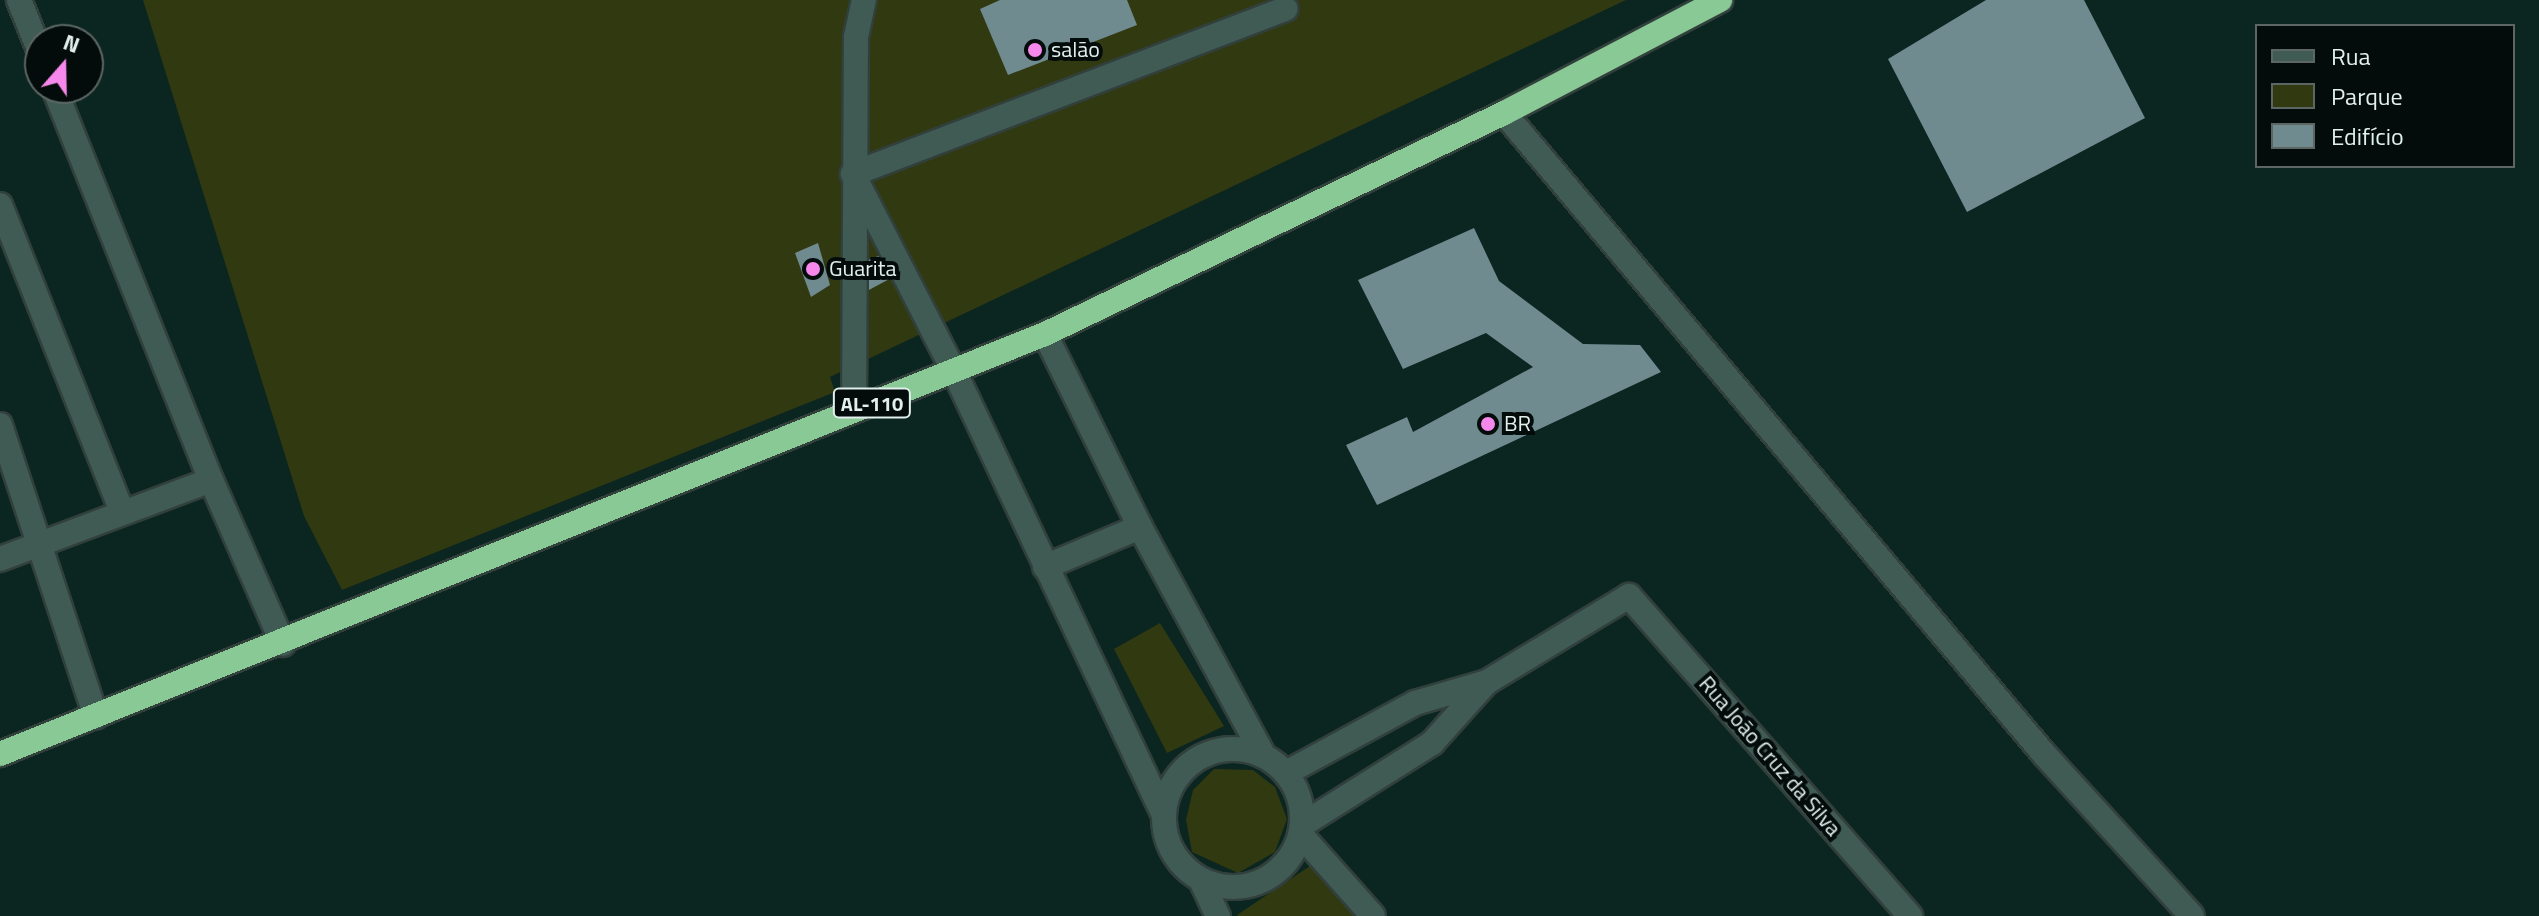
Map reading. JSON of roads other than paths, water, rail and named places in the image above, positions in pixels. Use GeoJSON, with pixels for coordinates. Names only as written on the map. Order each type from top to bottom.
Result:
{"type":"FeatureCollection","features":[{"type":"Feature","properties":{"kind":"highway","name":"AL-110"},"geometry":{"type":"LineString","coordinates":[[0,754],[283,644],[1045,334],[1504,113],[1720,0]]}},
{"type":"Feature","properties":{"kind":"street"},"geometry":{"type":"LineString","coordinates":[[19,0],[29,24]]}},
{"type":"Feature","properties":{"kind":"street"},"geometry":{"type":"LineString","coordinates":[[854,410],[856,37],[864,0]]}},
{"type":"Feature","properties":{"kind":"street"},"geometry":{"type":"LineString","coordinates":[[853,174],[1286,9]]}},
{"type":"Feature","properties":{"kind":"street"},"geometry":{"type":"LineString","coordinates":[[60,104],[211,480],[283,644]]}},
{"type":"Feature","properties":{"kind":"street"},"geometry":{"type":"LineString","coordinates":[[1504,113],[2044,754],[2192,916]]}},
{"type":"Feature","properties":{"kind":"street"},"geometry":{"type":"LineString","coordinates":[[853,174],[954,371],[1163,814],[1172,852],[1201,880],[1218,916]]}},
{"type":"Feature","properties":{"kind":"street"},"geometry":{"type":"LineString","coordinates":[[0,205],[122,512]]}},
{"type":"Feature","properties":{"kind":"street"},"geometry":{"type":"LineString","coordinates":[[1045,334],[1140,527],[1264,756],[1286,773],[1299,797],[1301,830],[1373,916]]}},
{"type":"Feature","properties":{"kind":"street"},"geometry":{"type":"LineString","coordinates":[[0,425],[96,717]]}},
{"type":"Feature","properties":{"kind":"street"},"geometry":{"type":"LineString","coordinates":[[0,559],[211,480]]}},
{"type":"Feature","properties":{"kind":"street"},"geometry":{"type":"LineString","coordinates":[[1045,567],[1140,527]]}},
{"type":"Feature","properties":{"kind":"street","name":"Rua João Cruz da Silva"},"geometry":{"type":"LineString","coordinates":[[1487,682],[1629,596],[1910,916]]}},
{"type":"Feature","properties":{"kind":"street"},"geometry":{"type":"LineString","coordinates":[[1286,773],[1415,703],[1487,682]]}},
{"type":"Feature","properties":{"kind":"street"},"geometry":{"type":"LineString","coordinates":[[1201,880],[1241,887],[1262,881],[1279,870],[1301,830],[1432,743],[1487,682]]}},
{"type":"Feature","properties":{"kind":"street"},"geometry":{"type":"LineString","coordinates":[[1163,814],[1174,781],[1198,758],[1219,749],[1264,756]]}},
{"type":"Feature","properties":{"kind":"place","name":"salão"},"geometry":{"type":"Point","coordinates":[1035,50]}},
{"type":"Feature","properties":{"kind":"place","name":"Guarita"},"geometry":{"type":"Point","coordinates":[813,269]}},
{"type":"Feature","properties":{"kind":"place","name":"BR"},"geometry":{"type":"Point","coordinates":[1488,424]}}]}
